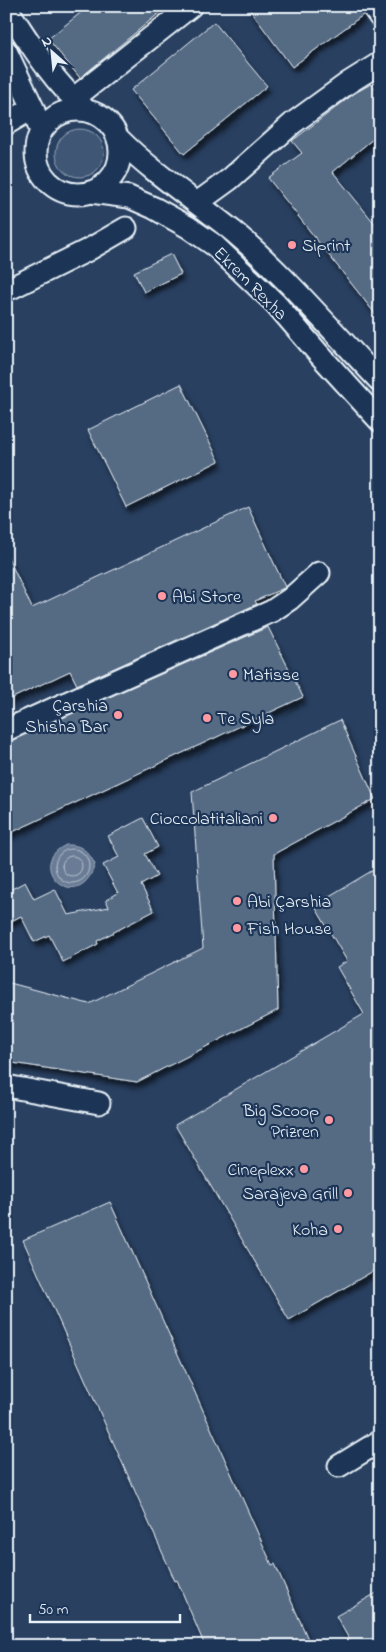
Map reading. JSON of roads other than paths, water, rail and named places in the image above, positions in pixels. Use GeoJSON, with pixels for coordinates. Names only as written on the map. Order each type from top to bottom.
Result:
{"type":"FeatureCollection","features":[{"type":"Feature","properties":{"kind":"street"},"geometry":{"type":"LineString","coordinates":[[41,132],[49,122],[60,114],[73,110],[191,6]]}},
{"type":"Feature","properties":{"kind":"street"},"geometry":{"type":"LineString","coordinates":[[372,6],[380,17]]}},
{"type":"Feature","properties":{"kind":"street","name":"Ekrem Rexha"},"geometry":{"type":"LineString","coordinates":[[6,7],[32,46],[80,104],[107,120],[119,139],[136,156],[264,259],[380,381]]}},
{"type":"Feature","properties":{"kind":"street","name":"Ekrem Rexha"},"geometry":{"type":"LineString","coordinates":[[6,52],[33,108],[41,132],[36,146],[37,160],[42,173],[51,184],[63,192],[77,194],[91,192],[120,196],[137,201],[188,227],[214,245],[276,304],[380,421]]}},
{"type":"Feature","properties":{"kind":"street"},"geometry":{"type":"LineString","coordinates":[[197,204],[230,179],[294,123],[348,83],[380,63]]}},
{"type":"Feature","properties":{"kind":"street"},"geometry":{"type":"LineString","coordinates":[[6,124],[33,108]]}},
{"type":"Feature","properties":{"kind":"street"},"geometry":{"type":"LineString","coordinates":[[91,192],[103,186],[113,177],[119,165],[121,152],[119,139]]}},
{"type":"Feature","properties":{"kind":"street"},"geometry":{"type":"LineString","coordinates":[[11,288],[88,250],[126,228]]}},
{"type":"Feature","properties":{"kind":"street"},"geometry":{"type":"LineString","coordinates":[[6,730],[272,611],[290,600],[319,574]]}},
{"type":"Feature","properties":{"kind":"street"},"geometry":{"type":"LineString","coordinates":[[6,1086],[100,1103]]}},
{"type":"Feature","properties":{"kind":"street"},"geometry":{"type":"LineString","coordinates":[[338,1466],[380,1441]]}},
{"type":"Feature","properties":{"kind":"water"},"geometry":{"type":"Polygon","coordinates":[[[66,845],[84,849],[95,864],[87,880],[78,887],[67,887],[58,882],[52,874],[50,864],[54,854],[66,845]]]}},
{"type":"Feature","properties":{"kind":"place","name":"Siprint"},"geometry":{"type":"Point","coordinates":[292,245]}},
{"type":"Feature","properties":{"kind":"place","name":"Abi Store"},"geometry":{"type":"Point","coordinates":[162,596]}},
{"type":"Feature","properties":{"kind":"place","name":"Matisse"},"geometry":{"type":"Point","coordinates":[233,674]}},
{"type":"Feature","properties":{"kind":"place","name":"Çarshia Shisha Bar"},"geometry":{"type":"Point","coordinates":[118,715]}},
{"type":"Feature","properties":{"kind":"place","name":"Te Syla"},"geometry":{"type":"Point","coordinates":[207,718]}},
{"type":"Feature","properties":{"kind":"place","name":"Cioccolatitaliani"},"geometry":{"type":"Point","coordinates":[273,818]}},
{"type":"Feature","properties":{"kind":"place","name":"Abi Çarshia"},"geometry":{"type":"Point","coordinates":[237,901]}},
{"type":"Feature","properties":{"kind":"place","name":"Fish House"},"geometry":{"type":"Point","coordinates":[237,928]}},
{"type":"Feature","properties":{"kind":"place","name":"Big Scoop Prizren"},"geometry":{"type":"Point","coordinates":[329,1120]}},
{"type":"Feature","properties":{"kind":"place","name":"Cineplexx"},"geometry":{"type":"Point","coordinates":[304,1169]}},
{"type":"Feature","properties":{"kind":"place","name":"Sarajeva Grill"},"geometry":{"type":"Point","coordinates":[348,1193]}},
{"type":"Feature","properties":{"kind":"place","name":"Koha"},"geometry":{"type":"Point","coordinates":[338,1229]}}]}
